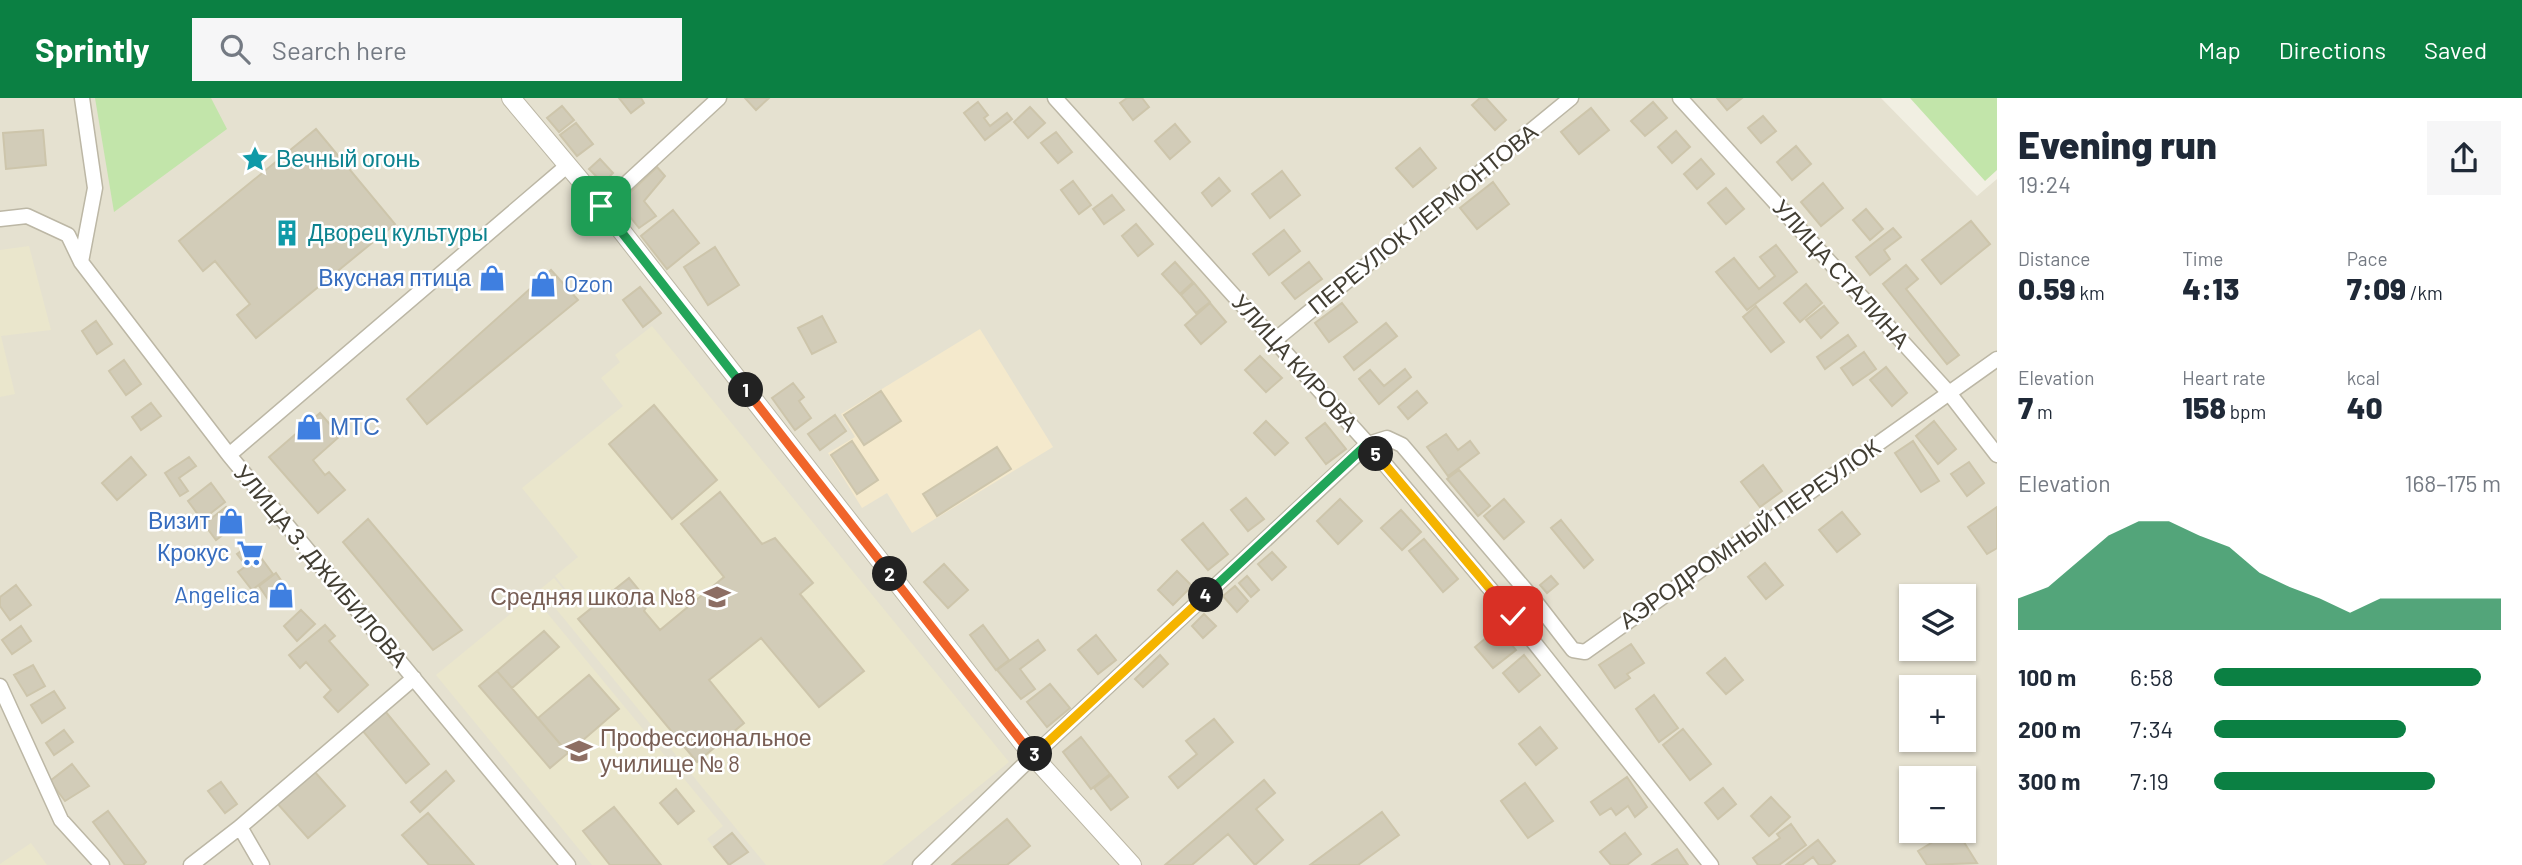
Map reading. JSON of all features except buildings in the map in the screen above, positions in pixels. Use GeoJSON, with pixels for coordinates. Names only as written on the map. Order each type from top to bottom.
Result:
{"type":"FeatureCollection","features":[{"type":"Feature","properties":{"kind":"street"},"geometry":{"type":"LineString","coordinates":[[81,262],[95,188],[82,98]]}},
{"type":"Feature","properties":{"kind":"street"},"geometry":{"type":"LineString","coordinates":[[511,98],[601,206],[1033,756],[1132,865]]}},
{"type":"Feature","properties":{"kind":"street"},"geometry":{"type":"LineString","coordinates":[[601,206],[719,98]]}},
{"type":"Feature","properties":{"kind":"street","name":"УЛИЦА КИРОВА"},"geometry":{"type":"LineString","coordinates":[[1055,98],[1367,444],[1513,616],[1712,865]]}},
{"type":"Feature","properties":{"kind":"street","name":"ПЕРЕУЛОК ЛЕРМОНТОВА"},"geometry":{"type":"LineString","coordinates":[[1275,340],[1571,98]]}},
{"type":"Feature","properties":{"kind":"street","name":"УЛИЦА СТАЛИНА"},"geometry":{"type":"LineString","coordinates":[[1680,98],[1949,393],[1997,455]]}},
{"type":"Feature","properties":{"kind":"street"},"geometry":{"type":"LineString","coordinates":[[229,455],[568,165]]}},
{"type":"Feature","properties":{"kind":"street","name":"УЛИЦА З. ДЖИБИЛОВА"},"geometry":{"type":"LineString","coordinates":[[0,219],[27,216],[68,235],[81,262],[229,455],[568,865]]}},
{"type":"Feature","properties":{"kind":"street","name":"АЭРОДРОМНЫЙ ПЕРЕУЛОК"},"geometry":{"type":"LineString","coordinates":[[1367,444],[1387,438],[1402,445],[1535,601],[1573,650],[1585,652],[1997,359]]}},
{"type":"Feature","properties":{"kind":"street"},"geometry":{"type":"LineString","coordinates":[[920,865],[1367,444]]}},
{"type":"Feature","properties":{"kind":"street"},"geometry":{"type":"LineString","coordinates":[[1513,616],[1535,601]]}},
{"type":"Feature","properties":{"kind":"street"},"geometry":{"type":"LineString","coordinates":[[191,865],[240,827],[414,678]]}},
{"type":"Feature","properties":{"kind":"street"},"geometry":{"type":"LineString","coordinates":[[0,686],[61,820],[102,865]]}},
{"type":"Feature","properties":{"kind":"street"},"geometry":{"type":"LineString","coordinates":[[240,827],[262,865]]}},
{"type":"Feature","properties":{"kind":"shaded area"},"geometry":{"type":"Polygon","coordinates":[[[0,98],[1881,98],[1977,196],[1997,179],[1997,865],[0,865],[0,98]]]}},
{"type":"Feature","properties":{"kind":"shaded area"},"geometry":{"type":"Polygon","coordinates":[[[29,246],[51,330],[1,336],[15,394],[0,397],[0,250],[29,246]]]}},
{"type":"Feature","properties":{"kind":"shaded area","name":"Средняя школа №8"},"geometry":{"type":"Polygon","coordinates":[[[652,326],[1009,762],[882,865],[766,865],[552,604],[567,591],[555,576],[578,557],[522,488],[623,406],[601,378],[620,362],[615,355],[652,326]]]}},
{"type":"Feature","properties":{"kind":"shaded area"},"geometry":{"type":"Polygon","coordinates":[[[980,329],[1053,447],[912,533],[887,493],[862,508],[828,453],[855,437],[841,414],[980,329]]]}},
{"type":"Feature","properties":{"kind":"shaded area","name":"Профессиональное училище № 8"},"geometry":{"type":"Polygon","coordinates":[[[554,578],[564,590],[543,608],[723,826],[707,839],[728,865],[592,865],[436,675],[554,578]]]}},
{"type":"Feature","properties":{"kind":"shaded area"},"geometry":{"type":"Polygon","coordinates":[[[31,843],[47,865],[0,865],[0,864],[31,843]]]}},
{"type":"Feature","properties":{"kind":"green space"},"geometry":{"type":"Polygon","coordinates":[[[95,98],[211,98],[227,129],[114,212],[95,98]]]}},
{"type":"Feature","properties":{"kind":"green space"},"geometry":{"type":"Polygon","coordinates":[[[1910,98],[1997,98],[1997,170],[1985,181],[1910,98]]]}},
{"type":"Feature","properties":{"kind":"place","name":"Вечный огонь"},"geometry":{"type":"Point","coordinates":[255,159]}},
{"type":"Feature","properties":{"kind":"place","name":"Дворец культуры"},"geometry":{"type":"Point","coordinates":[287,233]}},
{"type":"Feature","properties":{"kind":"place","name":"Вкусная птица"},"geometry":{"type":"Point","coordinates":[492,278]}},
{"type":"Feature","properties":{"kind":"place","name":"Ozon"},"geometry":{"type":"Point","coordinates":[543,284]}},
{"type":"Feature","properties":{"kind":"place","name":"МТС"},"geometry":{"type":"Point","coordinates":[309,427]}},
{"type":"Feature","properties":{"kind":"place","name":"Визит"},"geometry":{"type":"Point","coordinates":[231,521]}},
{"type":"Feature","properties":{"kind":"place","name":"Крокус"},"geometry":{"type":"Point","coordinates":[250,553]}},
{"type":"Feature","properties":{"kind":"place","name":"Angelica"},"geometry":{"type":"Point","coordinates":[281,595]}},
{"type":"Feature","properties":{"kind":"place","name":"Средняя школа №8"},"geometry":{"type":"Point","coordinates":[717,597]}},
{"type":"Feature","properties":{"kind":"place","name":"Профессиональное училище № 8"},"geometry":{"type":"Point","coordinates":[579,751]}},
{"type":"Feature","properties":{"kind":"route"},"geometry":{"type":"LineString","coordinates":[[601,206],[1033,756],[1367,444],[1513,616]]}}]}
